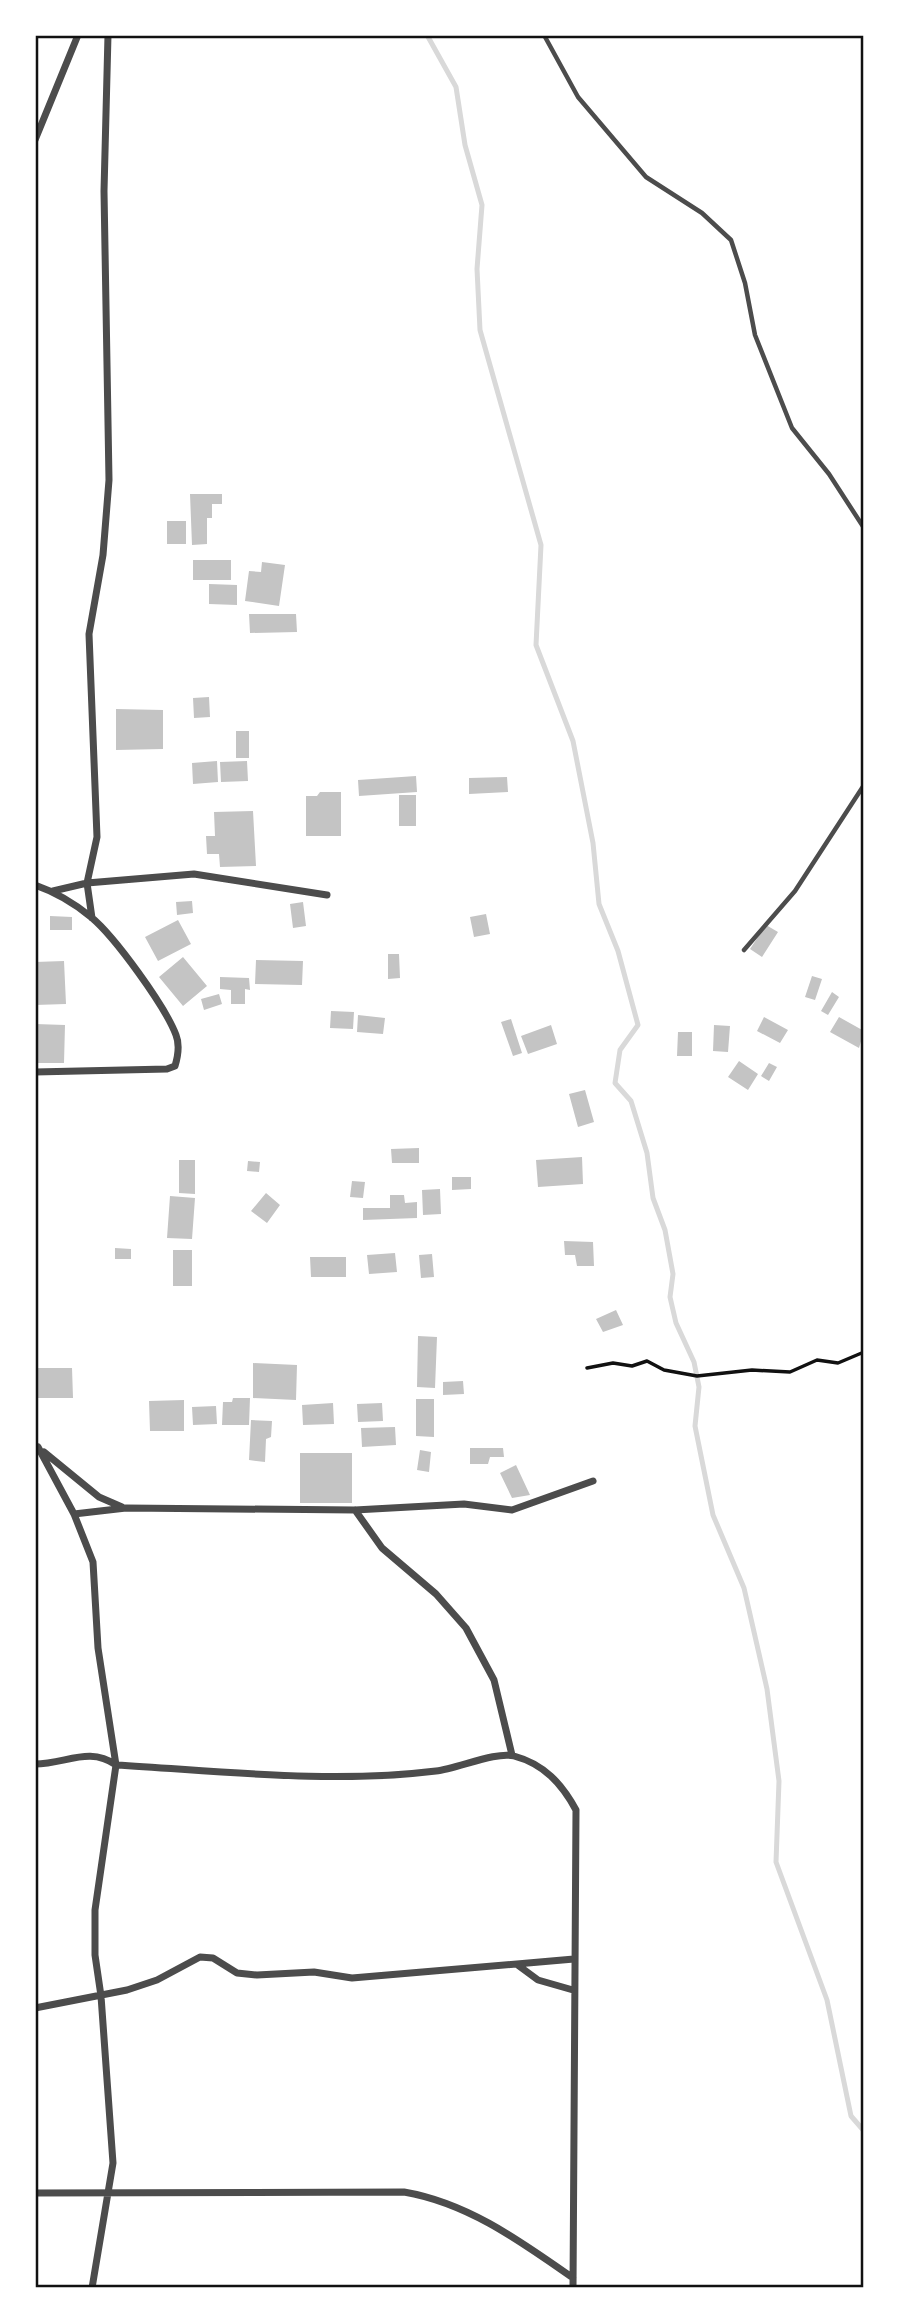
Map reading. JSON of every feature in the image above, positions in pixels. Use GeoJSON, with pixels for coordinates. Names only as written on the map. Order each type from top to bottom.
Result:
{"type":"FeatureCollection","features":[{"type":"Feature","properties":{"kind":"street"},"geometry":{"type":"LineString","coordinates":[[35,139],[78,35]]}},
{"type":"Feature","properties":{"kind":"street"},"geometry":{"type":"LineString","coordinates":[[92,918],[87,883],[97,837],[89,634],[103,555],[110,480],[104,205],[108,35]]}},
{"type":"Feature","properties":{"kind":"street"},"geometry":{"type":"LineString","coordinates":[[53,891],[87,883],[194,874],[327,895]]}},
{"type":"Feature","properties":{"kind":"street"},"geometry":{"type":"LineString","coordinates":[[35,885],[53,891],[92,918],[118,947],[176,1035],[179,1055],[175,1066],[150,1070],[35,1072]]}},
{"type":"Feature","properties":{"kind":"street"},"geometry":{"type":"LineString","coordinates":[[92,2288],[113,2163],[102,1996],[95,1955],[95,1910],[116,1765],[98,1648],[93,1562],[74,1514],[38,1447],[99,1497],[126,1508]]}},
{"type":"Feature","properties":{"kind":"street"},"geometry":{"type":"LineString","coordinates":[[74,1514],[126,1508],[355,1510],[464,1504],[512,1510],[593,1481]]}},
{"type":"Feature","properties":{"kind":"street"},"geometry":{"type":"LineString","coordinates":[[355,1510],[382,1548],[436,1594],[466,1628],[494,1680],[512,1755]]}},
{"type":"Feature","properties":{"kind":"street"},"geometry":{"type":"LineString","coordinates":[[35,1764],[57,1764],[89,1754],[105,1757],[116,1765],[270,1775],[356,1775],[437,1771],[512,1755],[538,1766],[562,1784],[576,1811],[573,2288]]}},
{"type":"Feature","properties":{"kind":"street"},"geometry":{"type":"LineString","coordinates":[[35,2008],[102,1996],[157,1980],[200,1957],[213,1958],[237,1973],[257,1975],[314,1972],[352,1978],[519,1966],[574,1959]]}},
{"type":"Feature","properties":{"kind":"street"},"geometry":{"type":"LineString","coordinates":[[519,1966],[538,1980],[573,1990]]}},
{"type":"Feature","properties":{"kind":"street"},"geometry":{"type":"LineString","coordinates":[[35,2193],[404,2192],[435,2197],[469,2211],[573,2278]]}},
{"type":"Feature","properties":{"kind":"lane"},"geometry":{"type":"LineString","coordinates":[[544,35],[578,97],[646,177],[702,213],[731,240],[745,283],[755,335],[792,428],[829,474],[864,528]]}},
{"type":"Feature","properties":{"kind":"lane"},"geometry":{"type":"LineString","coordinates":[[744,950],[795,891],[864,785]]}},
{"type":"Feature","properties":{"kind":"path"},"geometry":{"type":"LineString","coordinates":[[587,1368],[613,1363],[632,1366],[647,1361],[664,1370],[696,1376],[752,1370],[790,1372],[817,1360],[838,1363],[864,1352]]}},
{"type":"Feature","properties":{"kind":"building"},"geometry":{"type":"Polygon","coordinates":[[[190,494],[222,494],[222,504],[212,504],[212,518],[207,518],[207,544],[192,545],[190,494]]]}},
{"type":"Feature","properties":{"kind":"building"},"geometry":{"type":"Polygon","coordinates":[[[167,521],[186,521],[186,544],[167,544],[167,521]]]}},
{"type":"Feature","properties":{"kind":"building"},"geometry":{"type":"Polygon","coordinates":[[[193,560],[231,560],[231,580],[193,580],[193,560]]]}},
{"type":"Feature","properties":{"kind":"building"},"geometry":{"type":"Polygon","coordinates":[[[262,562],[285,565],[279,606],[245,601],[249,571],[261,572],[262,562]]]}},
{"type":"Feature","properties":{"kind":"building"},"geometry":{"type":"Polygon","coordinates":[[[209,584],[237,585],[237,605],[209,604],[209,584]]]}},
{"type":"Feature","properties":{"kind":"building"},"geometry":{"type":"Polygon","coordinates":[[[249,614],[296,614],[297,632],[250,633],[249,614]]]}},
{"type":"Feature","properties":{"kind":"building"},"geometry":{"type":"Polygon","coordinates":[[[209,697],[210,717],[194,718],[193,698],[209,697]]]}},
{"type":"Feature","properties":{"kind":"building"},"geometry":{"type":"Polygon","coordinates":[[[116,709],[163,710],[163,749],[116,750],[116,709]]]}},
{"type":"Feature","properties":{"kind":"building"},"geometry":{"type":"Polygon","coordinates":[[[236,731],[249,731],[249,758],[236,758],[236,731]]]}},
{"type":"Feature","properties":{"kind":"building"},"geometry":{"type":"Polygon","coordinates":[[[217,761],[218,782],[193,784],[192,763],[217,761]]]}},
{"type":"Feature","properties":{"kind":"building"},"geometry":{"type":"Polygon","coordinates":[[[247,761],[248,781],[221,782],[220,762],[247,761]]]}},
{"type":"Feature","properties":{"kind":"building"},"geometry":{"type":"Polygon","coordinates":[[[416,776],[417,792],[359,796],[358,780],[416,776]]]}},
{"type":"Feature","properties":{"kind":"building"},"geometry":{"type":"Polygon","coordinates":[[[507,777],[508,792],[469,794],[469,778],[507,777]]]}},
{"type":"Feature","properties":{"kind":"building"},"geometry":{"type":"Polygon","coordinates":[[[320,792],[341,792],[341,836],[306,836],[306,796],[317,796],[320,792]]]}},
{"type":"Feature","properties":{"kind":"building"},"geometry":{"type":"Polygon","coordinates":[[[399,795],[416,795],[416,826],[399,826],[399,795]]]}},
{"type":"Feature","properties":{"kind":"building"},"geometry":{"type":"Polygon","coordinates":[[[253,811],[256,866],[220,867],[219,854],[207,854],[206,836],[215,836],[214,812],[253,811]]]}},
{"type":"Feature","properties":{"kind":"building"},"geometry":{"type":"Polygon","coordinates":[[[192,901],[193,913],[177,915],[176,902],[192,901]]]}},
{"type":"Feature","properties":{"kind":"building"},"geometry":{"type":"Polygon","coordinates":[[[303,902],[306,926],[293,928],[290,904],[303,902]]]}},
{"type":"Feature","properties":{"kind":"building"},"geometry":{"type":"Polygon","coordinates":[[[486,914],[490,934],[474,937],[470,917],[486,914]]]}},
{"type":"Feature","properties":{"kind":"building"},"geometry":{"type":"Polygon","coordinates":[[[50,916],[72,917],[72,930],[50,930],[50,916]]]}},
{"type":"Feature","properties":{"kind":"building"},"geometry":{"type":"Polygon","coordinates":[[[178,920],[191,944],[158,961],[145,937],[178,920]]]}},
{"type":"Feature","properties":{"kind":"building"},"geometry":{"type":"Polygon","coordinates":[[[766,925],[778,932],[762,957],[750,949],[766,925]]]}},
{"type":"Feature","properties":{"kind":"building"},"geometry":{"type":"Polygon","coordinates":[[[388,954],[399,954],[400,978],[388,979],[388,954]]]}},
{"type":"Feature","properties":{"kind":"building"},"geometry":{"type":"Polygon","coordinates":[[[183,957],[207,986],[183,1006],[159,977],[183,957]]]}},
{"type":"Feature","properties":{"kind":"building"},"geometry":{"type":"Polygon","coordinates":[[[256,960],[303,961],[302,985],[255,984],[256,960]]]}},
{"type":"Feature","properties":{"kind":"building"},"geometry":{"type":"Polygon","coordinates":[[[64,961],[66,1004],[35,1005],[35,962],[64,961]]]}},
{"type":"Feature","properties":{"kind":"building"},"geometry":{"type":"Polygon","coordinates":[[[812,976],[822,979],[815,1000],[805,997],[812,976]]]}},
{"type":"Feature","properties":{"kind":"building"},"geometry":{"type":"Polygon","coordinates":[[[220,977],[249,978],[250,990],[245,989],[245,1004],[231,1004],[231,990],[220,989],[220,977]]]}},
{"type":"Feature","properties":{"kind":"building"},"geometry":{"type":"Polygon","coordinates":[[[832,992],[839,997],[828,1015],[821,1011],[832,992]]]}},
{"type":"Feature","properties":{"kind":"building"},"geometry":{"type":"Polygon","coordinates":[[[219,994],[222,1004],[204,1010],[201,999],[219,994]]]}},
{"type":"Feature","properties":{"kind":"building"},"geometry":{"type":"Polygon","coordinates":[[[331,1011],[354,1012],[353,1029],[330,1028],[331,1011]]]}},
{"type":"Feature","properties":{"kind":"building"},"geometry":{"type":"Polygon","coordinates":[[[358,1015],[385,1018],[383,1034],[357,1032],[358,1015]]]}},
{"type":"Feature","properties":{"kind":"building"},"geometry":{"type":"Polygon","coordinates":[[[764,1017],[788,1030],[780,1043],[757,1031],[764,1017]]]}},
{"type":"Feature","properties":{"kind":"building"},"geometry":{"type":"Polygon","coordinates":[[[839,1017],[864,1031],[859,1048],[830,1032],[839,1017]]]}},
{"type":"Feature","properties":{"kind":"building"},"geometry":{"type":"Polygon","coordinates":[[[511,1019],[522,1053],[513,1056],[501,1022],[511,1019]]]}},
{"type":"Feature","properties":{"kind":"building"},"geometry":{"type":"Polygon","coordinates":[[[35,1024],[65,1025],[64,1063],[35,1063],[35,1024]]]}},
{"type":"Feature","properties":{"kind":"building"},"geometry":{"type":"Polygon","coordinates":[[[551,1025],[557,1044],[528,1054],[521,1036],[551,1025]]]}},
{"type":"Feature","properties":{"kind":"building"},"geometry":{"type":"Polygon","coordinates":[[[714,1025],[730,1026],[728,1052],[713,1051],[714,1025]]]}},
{"type":"Feature","properties":{"kind":"building"},"geometry":{"type":"Polygon","coordinates":[[[678,1032],[692,1032],[692,1056],[677,1056],[678,1032]]]}},
{"type":"Feature","properties":{"kind":"building"},"geometry":{"type":"Polygon","coordinates":[[[739,1061],[758,1074],[748,1090],[728,1077],[739,1061]]]}},
{"type":"Feature","properties":{"kind":"building"},"geometry":{"type":"Polygon","coordinates":[[[769,1063],[777,1067],[769,1081],[761,1076],[769,1063]]]}},
{"type":"Feature","properties":{"kind":"building"},"geometry":{"type":"Polygon","coordinates":[[[585,1090],[594,1122],[578,1127],[569,1094],[585,1090]]]}},
{"type":"Feature","properties":{"kind":"building"},"geometry":{"type":"Polygon","coordinates":[[[419,1148],[419,1163],[392,1163],[391,1149],[419,1148]]]}},
{"type":"Feature","properties":{"kind":"building"},"geometry":{"type":"Polygon","coordinates":[[[582,1157],[583,1184],[538,1187],[536,1160],[582,1157]]]}},
{"type":"Feature","properties":{"kind":"building"},"geometry":{"type":"Polygon","coordinates":[[[179,1160],[195,1160],[195,1194],[179,1193],[179,1160]]]}},
{"type":"Feature","properties":{"kind":"building"},"geometry":{"type":"Polygon","coordinates":[[[248,1161],[260,1162],[259,1172],[247,1171],[248,1161]]]}},
{"type":"Feature","properties":{"kind":"building"},"geometry":{"type":"Polygon","coordinates":[[[452,1177],[471,1177],[471,1189],[452,1190],[452,1177]]]}},
{"type":"Feature","properties":{"kind":"building"},"geometry":{"type":"Polygon","coordinates":[[[352,1181],[365,1182],[363,1198],[350,1197],[352,1181]]]}},
{"type":"Feature","properties":{"kind":"building"},"geometry":{"type":"Polygon","coordinates":[[[440,1189],[441,1214],[423,1215],[422,1190],[440,1189]]]}},
{"type":"Feature","properties":{"kind":"building"},"geometry":{"type":"Polygon","coordinates":[[[266,1193],[280,1205],[267,1223],[251,1211],[266,1193]]]}},
{"type":"Feature","properties":{"kind":"building"},"geometry":{"type":"Polygon","coordinates":[[[390,1195],[404,1195],[405,1203],[417,1202],[417,1218],[363,1220],[363,1208],[390,1208],[390,1195]]]}},
{"type":"Feature","properties":{"kind":"building"},"geometry":{"type":"Polygon","coordinates":[[[170,1196],[195,1198],[192,1239],[167,1238],[170,1196]]]}},
{"type":"Feature","properties":{"kind":"building"},"geometry":{"type":"Polygon","coordinates":[[[564,1241],[593,1242],[594,1266],[577,1266],[575,1255],[565,1255],[564,1241]]]}},
{"type":"Feature","properties":{"kind":"building"},"geometry":{"type":"Polygon","coordinates":[[[115,1248],[131,1249],[131,1259],[115,1259],[115,1248]]]}},
{"type":"Feature","properties":{"kind":"building"},"geometry":{"type":"Polygon","coordinates":[[[173,1250],[192,1250],[192,1286],[173,1286],[173,1250]]]}},
{"type":"Feature","properties":{"kind":"building"},"geometry":{"type":"Polygon","coordinates":[[[395,1253],[397,1272],[369,1274],[367,1255],[395,1253]]]}},
{"type":"Feature","properties":{"kind":"building"},"geometry":{"type":"Polygon","coordinates":[[[432,1254],[434,1277],[421,1278],[419,1255],[432,1254]]]}},
{"type":"Feature","properties":{"kind":"building"},"geometry":{"type":"Polygon","coordinates":[[[310,1257],[346,1257],[346,1277],[311,1277],[310,1257]]]}},
{"type":"Feature","properties":{"kind":"building"},"geometry":{"type":"Polygon","coordinates":[[[616,1310],[623,1325],[603,1332],[596,1319],[616,1310]]]}},
{"type":"Feature","properties":{"kind":"building"},"geometry":{"type":"Polygon","coordinates":[[[418,1336],[437,1337],[435,1388],[417,1387],[418,1336]]]}},
{"type":"Feature","properties":{"kind":"building"},"geometry":{"type":"Polygon","coordinates":[[[253,1363],[297,1365],[296,1400],[253,1398],[253,1363]]]}},
{"type":"Feature","properties":{"kind":"building"},"geometry":{"type":"Polygon","coordinates":[[[35,1368],[72,1368],[73,1398],[35,1398],[35,1368]]]}},
{"type":"Feature","properties":{"kind":"building"},"geometry":{"type":"Polygon","coordinates":[[[463,1381],[464,1394],[443,1395],[443,1382],[463,1381]]]}},
{"type":"Feature","properties":{"kind":"building"},"geometry":{"type":"Polygon","coordinates":[[[233,1398],[250,1398],[249,1425],[222,1425],[223,1402],[232,1402],[233,1398]]]}},
{"type":"Feature","properties":{"kind":"building"},"geometry":{"type":"Polygon","coordinates":[[[416,1399],[434,1399],[434,1437],[416,1436],[416,1399]]]}},
{"type":"Feature","properties":{"kind":"building"},"geometry":{"type":"Polygon","coordinates":[[[184,1400],[184,1431],[150,1431],[149,1401],[184,1400]]]}},
{"type":"Feature","properties":{"kind":"building"},"geometry":{"type":"Polygon","coordinates":[[[333,1403],[334,1424],[303,1425],[302,1405],[333,1403]]]}},
{"type":"Feature","properties":{"kind":"building"},"geometry":{"type":"Polygon","coordinates":[[[382,1403],[383,1421],[358,1422],[357,1404],[382,1403]]]}},
{"type":"Feature","properties":{"kind":"building"},"geometry":{"type":"Polygon","coordinates":[[[216,1406],[217,1424],[193,1425],[192,1407],[216,1406]]]}},
{"type":"Feature","properties":{"kind":"building"},"geometry":{"type":"Polygon","coordinates":[[[251,1420],[272,1421],[271,1437],[266,1439],[265,1462],[249,1460],[251,1420]]]}},
{"type":"Feature","properties":{"kind":"building"},"geometry":{"type":"Polygon","coordinates":[[[395,1427],[396,1445],[362,1447],[361,1428],[395,1427]]]}},
{"type":"Feature","properties":{"kind":"building"},"geometry":{"type":"Polygon","coordinates":[[[470,1448],[503,1448],[504,1457],[490,1457],[488,1464],[470,1464],[470,1448]]]}},
{"type":"Feature","properties":{"kind":"building"},"geometry":{"type":"Polygon","coordinates":[[[420,1450],[431,1452],[429,1472],[417,1470],[420,1450]]]}},
{"type":"Feature","properties":{"kind":"building"},"geometry":{"type":"Polygon","coordinates":[[[300,1453],[352,1453],[352,1503],[300,1503],[300,1453]]]}},
{"type":"Feature","properties":{"kind":"building"},"geometry":{"type":"Polygon","coordinates":[[[516,1465],[530,1495],[512,1498],[500,1473],[516,1465]]]}},
{"type":"Feature","properties":{"kind":"waterway"},"geometry":{"type":"LineString","coordinates":[[427,35],[456,87],[465,145],[482,205],[477,269],[480,330],[541,545],[536,645],[573,741],[593,843],[599,904],[618,951],[638,1025],[620,1050],[615,1083],[631,1101],[647,1153],[653,1198],[665,1230],[673,1274],[670,1297],[676,1323],[694,1362],[699,1387],[695,1426],[713,1515],[744,1588],[767,1689],[779,1781],[776,1862],[827,2000],[851,2116],[864,2131]]}}]}
